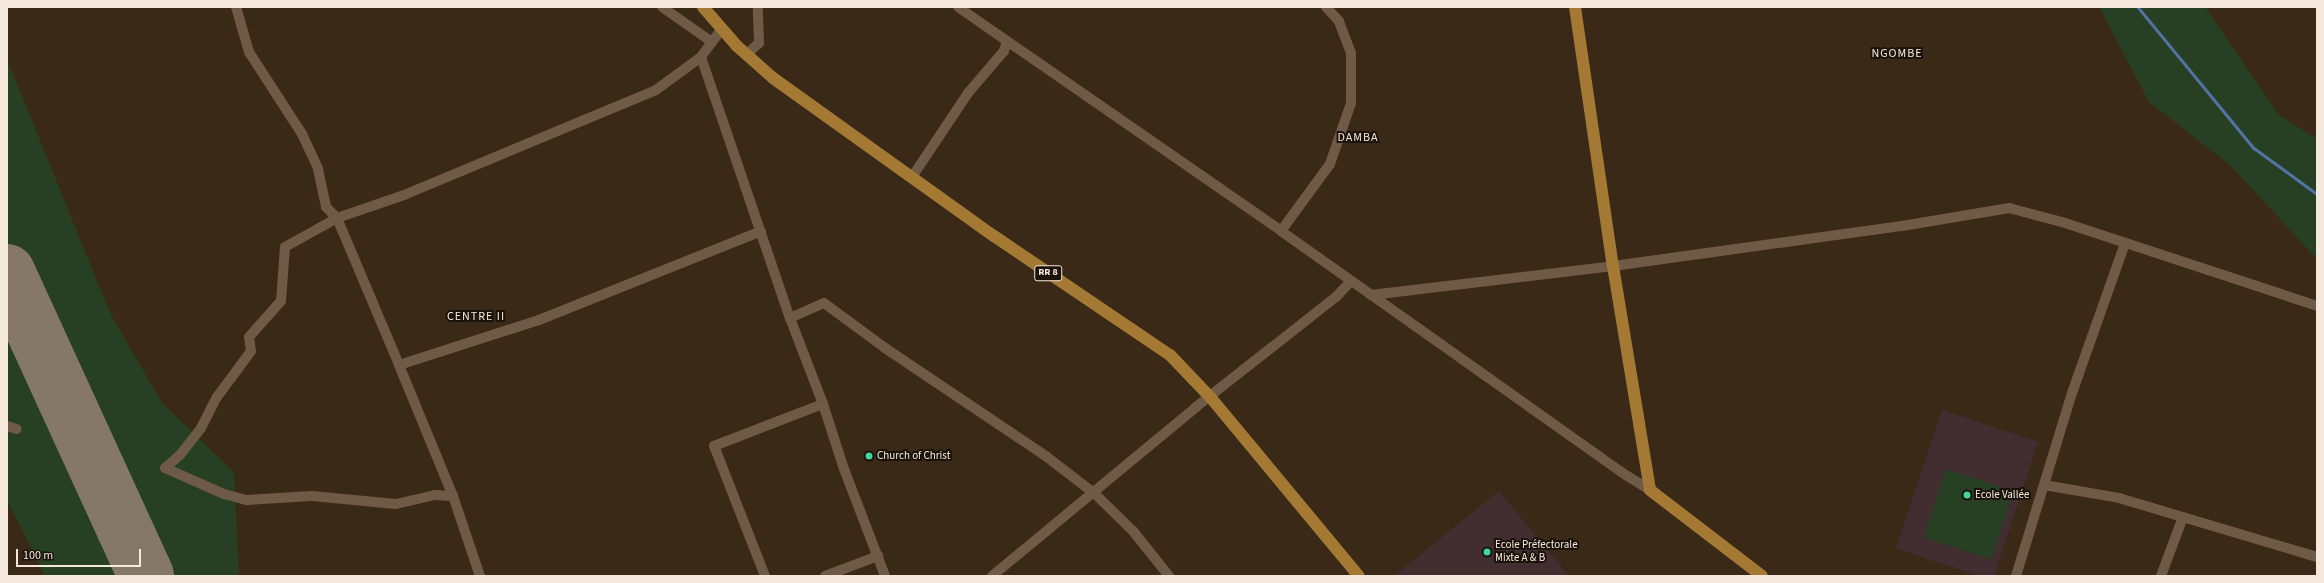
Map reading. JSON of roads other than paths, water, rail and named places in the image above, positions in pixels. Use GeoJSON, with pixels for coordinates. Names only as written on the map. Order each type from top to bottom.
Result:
{"type":"FeatureCollection","features":[{"type":"Feature","properties":{"kind":"main road","name":"RR 8"},"geometry":{"type":"LineString","coordinates":[[703,7],[721,30],[773,78],[912,177],[1164,351],[1211,398],[1359,576]]}},
{"type":"Feature","properties":{"kind":"main road"},"geometry":{"type":"LineString","coordinates":[[1574,7],[1612,266],[1650,490],[1762,576]]}},
{"type":"Feature","properties":{"kind":"street"},"geometry":{"type":"LineString","coordinates":[[236,7],[249,52],[302,134],[318,169],[326,207],[337,218],[399,365],[453,496],[480,576]]}},
{"type":"Feature","properties":{"kind":"street"},"geometry":{"type":"LineString","coordinates":[[662,7],[712,42]]}},
{"type":"Feature","properties":{"kind":"street"},"geometry":{"type":"LineString","coordinates":[[746,54],[759,43],[758,7]]}},
{"type":"Feature","properties":{"kind":"street"},"geometry":{"type":"LineString","coordinates":[[958,7],[1281,231],[1350,282],[1371,295],[1621,472],[1650,490]]}},
{"type":"Feature","properties":{"kind":"street"},"geometry":{"type":"LineString","coordinates":[[1281,231],[1330,164],[1351,103],[1351,53],[1339,21],[1326,7]]}},
{"type":"Feature","properties":{"kind":"street"},"geometry":{"type":"LineString","coordinates":[[453,496],[435,496],[396,504],[312,496],[247,500],[224,494],[165,468],[180,455],[201,428],[217,397],[251,351],[249,337],[281,301],[286,247],[337,218],[404,195],[656,90],[701,57],[721,30]]}},
{"type":"Feature","properties":{"kind":"street"},"geometry":{"type":"LineString","coordinates":[[912,177],[968,93],[1004,51],[1007,41]]}},
{"type":"Feature","properties":{"kind":"street"},"geometry":{"type":"LineString","coordinates":[[701,57],[762,231],[790,318],[823,404],[844,469],[885,576]]}},
{"type":"Feature","properties":{"kind":"street"},"geometry":{"type":"LineString","coordinates":[[1371,295],[1612,266],[1902,226],[2009,208],[2062,222],[2317,306]]}},
{"type":"Feature","properties":{"kind":"street"},"geometry":{"type":"LineString","coordinates":[[399,365],[539,320],[762,231]]}},
{"type":"Feature","properties":{"kind":"street"},"geometry":{"type":"LineString","coordinates":[[2016,576],[2072,393],[2126,243]]}},
{"type":"Feature","properties":{"kind":"street"},"geometry":{"type":"LineString","coordinates":[[992,576],[1336,297],[1350,282]]}},
{"type":"Feature","properties":{"kind":"street"},"geometry":{"type":"LineString","coordinates":[[790,318],[824,303],[884,348],[1047,457],[1094,493],[1133,531],[1169,576]]}},
{"type":"Feature","properties":{"kind":"street"},"geometry":{"type":"LineString","coordinates":[[765,576],[714,446],[823,404]]}},
{"type":"Feature","properties":{"kind":"street"},"geometry":{"type":"LineString","coordinates":[[7,426],[17,429]]}},
{"type":"Feature","properties":{"kind":"street"},"geometry":{"type":"LineString","coordinates":[[2044,485],[2119,498],[2317,558]]}},
{"type":"Feature","properties":{"kind":"street"},"geometry":{"type":"LineString","coordinates":[[2160,576],[2183,517]]}},
{"type":"Feature","properties":{"kind":"street"},"geometry":{"type":"LineString","coordinates":[[825,576],[878,556]]}},
{"type":"Feature","properties":{"kind":"waterway"},"geometry":{"type":"LineString","coordinates":[[2138,7],[2254,148],[2317,194]]}},
{"type":"Feature","properties":{"kind":"place","name":"Church of Christ"},"geometry":{"type":"Point","coordinates":[869,456]}},
{"type":"Feature","properties":{"kind":"place","name":"Ecole Vallée"},"geometry":{"type":"Point","coordinates":[1967,495]}},
{"type":"Feature","properties":{"kind":"place","name":"Ecole Préfectorale Mixte A & B"},"geometry":{"type":"Point","coordinates":[1487,552]}},
{"type":"Feature","properties":{"kind":"district","name":"NGOMBE"},"geometry":{"type":"Point","coordinates":[1897,54]}},
{"type":"Feature","properties":{"kind":"district","name":"DAMBA"},"geometry":{"type":"Point","coordinates":[1358,138]}},
{"type":"Feature","properties":{"kind":"district","name":"CENTRE II"},"geometry":{"type":"Point","coordinates":[476,317]}}]}
